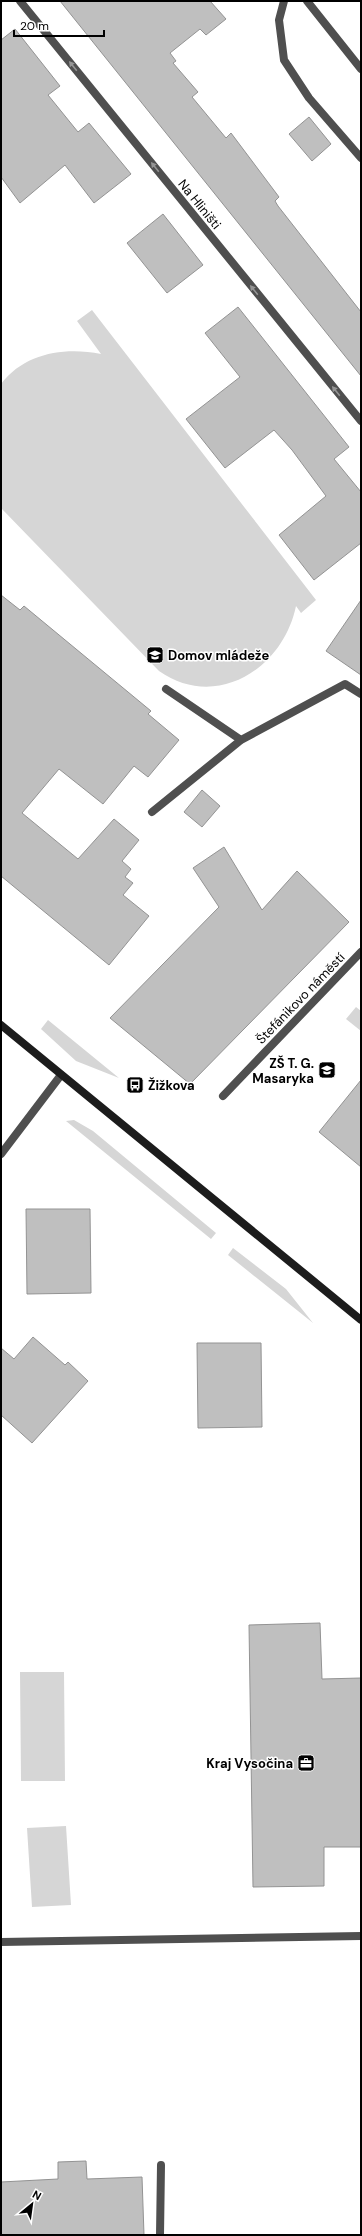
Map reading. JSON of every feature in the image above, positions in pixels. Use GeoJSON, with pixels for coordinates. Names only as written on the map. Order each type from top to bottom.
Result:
{"type":"FeatureCollection","features":[{"type":"Feature","properties":{"kind":"main road"},"geometry":{"type":"LineString","coordinates":[[1,1026],[361,1320]]}},
{"type":"Feature","properties":{"kind":"street","name":"Na Hliništi"},"geometry":{"type":"LineString","coordinates":[[20,1],[361,421]]}},
{"type":"Feature","properties":{"kind":"street"},"geometry":{"type":"LineString","coordinates":[[284,1],[279,20],[284,60],[308,98],[361,158]]}},
{"type":"Feature","properties":{"kind":"street"},"geometry":{"type":"LineString","coordinates":[[307,1],[361,69]]}},
{"type":"Feature","properties":{"kind":"street"},"geometry":{"type":"LineString","coordinates":[[152,812],[241,740],[345,684],[361,694]]}},
{"type":"Feature","properties":{"kind":"street"},"geometry":{"type":"LineString","coordinates":[[166,690],[241,740]]}},
{"type":"Feature","properties":{"kind":"street","name":"Štefánikovo náměstí"},"geometry":{"type":"LineString","coordinates":[[223,1096],[361,952]]}},
{"type":"Feature","properties":{"kind":"street"},"geometry":{"type":"LineString","coordinates":[[1,1154],[61,1076]]}},
{"type":"Feature","properties":{"kind":"street"},"geometry":{"type":"LineString","coordinates":[[1,1942],[361,1936]]}},
{"type":"Feature","properties":{"kind":"street"},"geometry":{"type":"LineString","coordinates":[[160,2235],[161,2165]]}},
{"type":"Feature","properties":{"kind":"shaded area"},"geometry":{"type":"Polygon","coordinates":[[[92,310],[316,600],[301,613],[296,606],[289,629],[277,648],[262,665],[244,677],[224,685],[203,687],[181,682],[159,671],[1,508],[1,384],[22,365],[33,359],[46,355],[73,351],[101,354],[77,321],[92,310]]]}},
{"type":"Feature","properties":{"kind":"shaded area"},"geometry":{"type":"Polygon","coordinates":[[[356,1007],[361,1011],[361,1031],[346,1019],[356,1007]]]}},
{"type":"Feature","properties":{"kind":"shaded area"},"geometry":{"type":"Polygon","coordinates":[[[48,1020],[119,1078],[76,1061],[41,1029],[48,1020]]]}},
{"type":"Feature","properties":{"kind":"shaded area"},"geometry":{"type":"Polygon","coordinates":[[[74,1120],[93,1131],[216,1233],[211,1239],[66,1121],[74,1120]]]}},
{"type":"Feature","properties":{"kind":"shaded area"},"geometry":{"type":"Polygon","coordinates":[[[233,1248],[286,1289],[313,1323],[228,1255],[233,1248]]]}},
{"type":"Feature","properties":{"kind":"shaded area"},"geometry":{"type":"Polygon","coordinates":[[[20,1672],[64,1672],[65,1781],[21,1781],[20,1672]]]}},
{"type":"Feature","properties":{"kind":"shaded area"},"geometry":{"type":"Polygon","coordinates":[[[66,1826],[71,1905],[32,1907],[27,1828],[66,1826]]]}},
{"type":"Feature","properties":{"kind":"building"},"geometry":{"type":"Polygon","coordinates":[[[60,1],[210,1],[226,19],[206,35],[200,29],[170,53],[176,61],[173,63],[198,92],[192,97],[226,138],[231,133],[279,197],[275,201],[278,206],[361,312],[361,376],[60,1]]]}},
{"type":"Feature","properties":{"kind":"building"},"geometry":{"type":"Polygon","coordinates":[[[15,29],[60,86],[48,95],[78,132],[89,123],[131,174],[94,203],[65,165],[20,203],[1,177],[1,40],[15,29]]]}},
{"type":"Feature","properties":{"kind":"building"},"geometry":{"type":"Polygon","coordinates":[[[309,117],[331,144],[312,161],[289,134],[309,117]]]}},
{"type":"Feature","properties":{"kind":"building"},"geometry":{"type":"Polygon","coordinates":[[[163,214],[203,265],[167,293],[127,243],[163,214]]]}},
{"type":"Feature","properties":{"kind":"building"},"geometry":{"type":"Polygon","coordinates":[[[238,307],[349,447],[334,459],[361,492],[361,543],[314,580],[279,535],[326,496],[292,450],[274,430],[225,468],[186,419],[240,377],[205,333],[238,307]]]}},
{"type":"Feature","properties":{"kind":"building"},"geometry":{"type":"Polygon","coordinates":[[[1,595],[20,610],[24,606],[151,711],[148,714],[179,740],[148,777],[134,766],[103,804],[59,769],[22,813],[78,859],[114,819],[139,840],[122,861],[131,869],[125,877],[133,883],[123,895],[149,916],[109,965],[1,876],[1,595]]]}},
{"type":"Feature","properties":{"kind":"building"},"geometry":{"type":"Polygon","coordinates":[[[361,600],[361,675],[326,651],[361,600]]]}},
{"type":"Feature","properties":{"kind":"building"},"geometry":{"type":"Polygon","coordinates":[[[202,790],[220,806],[202,827],[184,812],[202,790]]]}},
{"type":"Feature","properties":{"kind":"building"},"geometry":{"type":"Polygon","coordinates":[[[224,847],[262,910],[297,871],[349,922],[190,1084],[110,1018],[219,907],[193,868],[224,847]]]}},
{"type":"Feature","properties":{"kind":"building"},"geometry":{"type":"Polygon","coordinates":[[[361,1080],[361,1167],[319,1132],[361,1080]]]}},
{"type":"Feature","properties":{"kind":"building"},"geometry":{"type":"Polygon","coordinates":[[[26,1209],[90,1209],[91,1293],[27,1294],[26,1209]]]}},
{"type":"Feature","properties":{"kind":"building"},"geometry":{"type":"Polygon","coordinates":[[[33,1337],[65,1365],[68,1362],[88,1381],[32,1443],[1,1415],[1,1348],[14,1359],[33,1337]]]}},
{"type":"Feature","properties":{"kind":"building"},"geometry":{"type":"Polygon","coordinates":[[[197,1343],[261,1343],[262,1427],[198,1428],[197,1343]]]}},
{"type":"Feature","properties":{"kind":"building","name":"Kraj Vysočina"},"geometry":{"type":"Polygon","coordinates":[[[320,1623],[322,1679],[361,1678],[361,1847],[324,1847],[324,1886],[253,1887],[249,1625],[320,1623]]]}},
{"type":"Feature","properties":{"kind":"building"},"geometry":{"type":"Polygon","coordinates":[[[86,2161],[87,2179],[142,2177],[144,2235],[1,2235],[1,2182],[58,2179],[58,2162],[86,2161]]]}},
{"type":"Feature","properties":{"kind":"place","name":"Domov mládeže"},"geometry":{"type":"Point","coordinates":[155,655]}},
{"type":"Feature","properties":{"kind":"place","name":"ZŠ T. G. Masaryka"},"geometry":{"type":"Point","coordinates":[327,1070]}},
{"type":"Feature","properties":{"kind":"place","name":"Žižkova"},"geometry":{"type":"Point","coordinates":[135,1085]}},
{"type":"Feature","properties":{"kind":"place","name":"Kraj Vysočina"},"geometry":{"type":"Point","coordinates":[306,1763]}}]}
